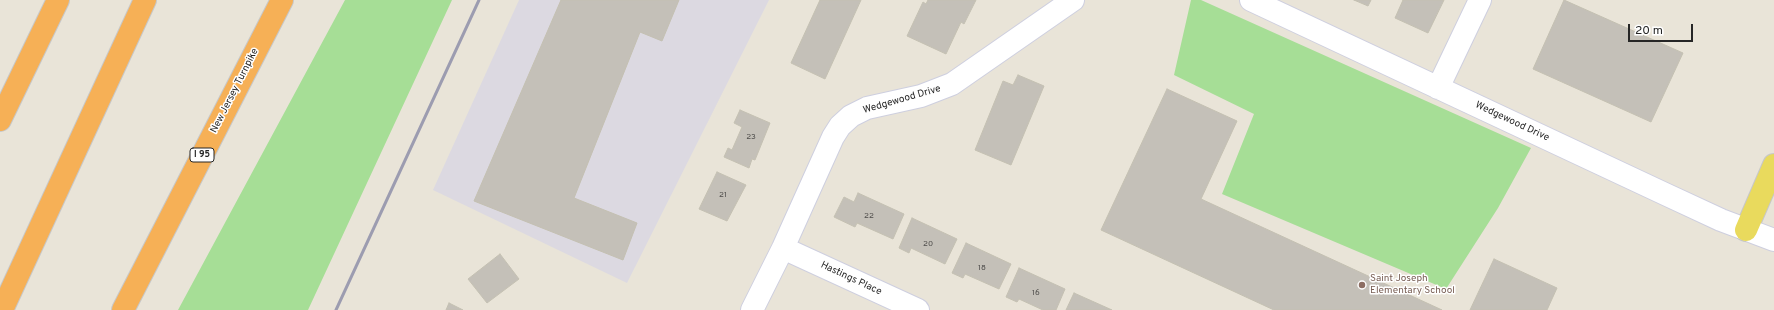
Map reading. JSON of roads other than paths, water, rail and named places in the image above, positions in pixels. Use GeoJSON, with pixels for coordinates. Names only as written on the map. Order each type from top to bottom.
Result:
{"type":"FeatureCollection","features":[{"type":"Feature","properties":{"kind":"highway"},"geometry":{"type":"LineString","coordinates":[[0,120],[58,0]]}},
{"type":"Feature","properties":{"kind":"highway"},"geometry":{"type":"LineString","coordinates":[[2,310],[145,0]]}},
{"type":"Feature","properties":{"kind":"highway","name":"New Jersey Turnpike"},"geometry":{"type":"LineString","coordinates":[[123,310],[282,0]]}},
{"type":"Feature","properties":{"kind":"main road"},"geometry":{"type":"LineString","coordinates":[[1746,230],[1774,165]]}},
{"type":"Feature","properties":{"kind":"street","name":"Wedgewood Drive"},"geometry":{"type":"LineString","coordinates":[[1251,0],[1665,194],[1746,230],[1774,240]]}},
{"type":"Feature","properties":{"kind":"street"},"geometry":{"type":"LineString","coordinates":[[1438,88],[1480,0]]}},
{"type":"Feature","properties":{"kind":"street","name":"Wedgewood Drive"},"geometry":{"type":"LineString","coordinates":[[752,310],[783,248],[833,137],[840,126],[851,116],[867,108],[921,96],[952,84],[1071,1]]}},
{"type":"Feature","properties":{"kind":"street","name":"Hastings Place"},"geometry":{"type":"LineString","coordinates":[[783,248],[918,310]]}},
{"type":"Feature","properties":{"kind":"railway"},"geometry":{"type":"LineString","coordinates":[[336,310],[479,0]]}},
{"type":"Feature","properties":{"kind":"place","name":"Saint Joseph Elementary School"},"geometry":{"type":"Point","coordinates":[1362,285]}}]}
